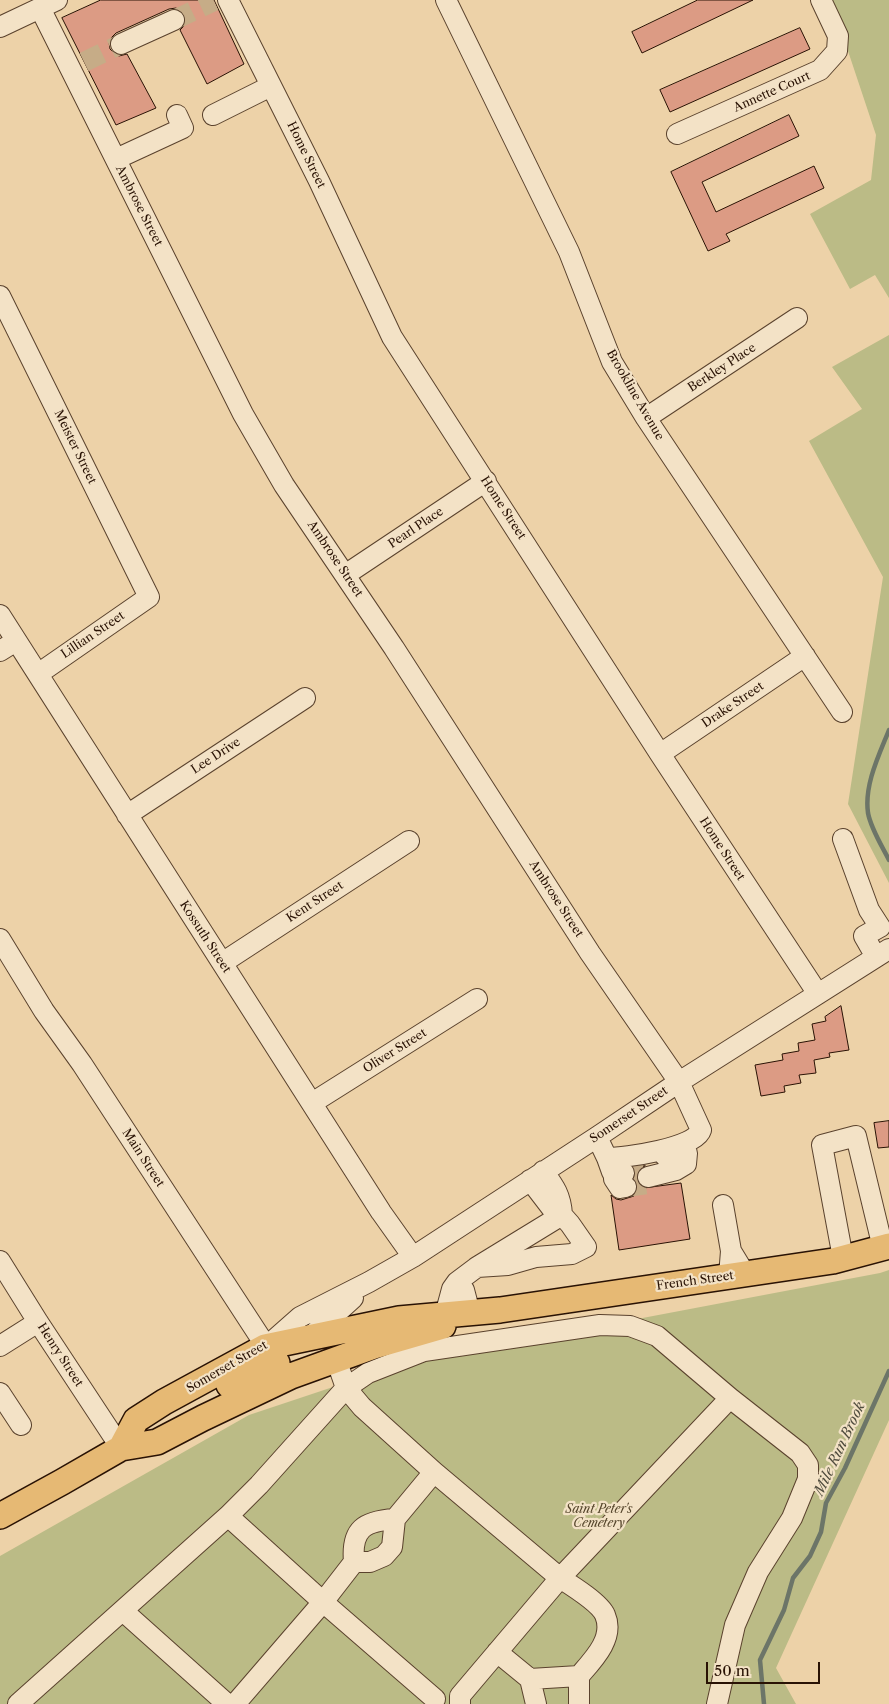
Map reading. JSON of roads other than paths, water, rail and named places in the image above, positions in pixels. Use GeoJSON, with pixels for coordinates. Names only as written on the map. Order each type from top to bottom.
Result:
{"type":"FeatureCollection","features":[{"type":"Feature","properties":{"kind":"main road","name":"French Street"},"geometry":{"type":"LineString","coordinates":[[276,1362],[309,1338],[399,1319],[500,1310],[843,1258],[886,1247]]}},
{"type":"Feature","properties":{"kind":"main road","name":"French Street"},"geometry":{"type":"LineString","coordinates":[[276,1362],[336,1359],[374,1346],[500,1310]]}},
{"type":"Feature","properties":{"kind":"main road","name":"Somerset Street"},"geometry":{"type":"LineString","coordinates":[[0,1516],[120,1448],[157,1442],[189,1425],[276,1362]]}},
{"type":"Feature","properties":{"kind":"main road","name":"Somerset Street"},"geometry":{"type":"LineString","coordinates":[[120,1448],[136,1420],[164,1402],[276,1362]]}},
{"type":"Feature","properties":{"kind":"street","name":"Home Street"},"geometry":{"type":"LineString","coordinates":[[220,0],[271,86],[319,181],[392,337],[660,754],[818,994]]}},
{"type":"Feature","properties":{"kind":"street","name":"Brookline Avenue"},"geometry":{"type":"LineString","coordinates":[[446,0],[569,252],[612,362],[646,418],[842,712]]}},
{"type":"Feature","properties":{"kind":"street","name":"Annette Court"},"geometry":{"type":"LineString","coordinates":[[677,134],[820,70],[837,51],[838,36],[821,0]]}},
{"type":"Feature","properties":{"kind":"street"},"geometry":{"type":"LineString","coordinates":[[0,27],[48,4]]}},
{"type":"Feature","properties":{"kind":"street","name":"Ambrose Street"},"geometry":{"type":"LineString","coordinates":[[48,4],[77,65],[116,159],[243,414],[284,485],[346,575],[590,952],[679,1082],[701,1130],[687,1153]]}},
{"type":"Feature","properties":{"kind":"street"},"geometry":{"type":"LineString","coordinates":[[121,44],[174,20]]}},
{"type":"Feature","properties":{"kind":"street"},"geometry":{"type":"LineString","coordinates":[[213,115],[271,86]]}},
{"type":"Feature","properties":{"kind":"street"},"geometry":{"type":"LineString","coordinates":[[116,159],[183,128],[177,115]]}},
{"type":"Feature","properties":{"kind":"street","name":"Meister Street"},"geometry":{"type":"LineString","coordinates":[[0,296],[149,597]]}},
{"type":"Feature","properties":{"kind":"street","name":"Berkley Place"},"geometry":{"type":"LineString","coordinates":[[646,418],[797,318]]}},
{"type":"Feature","properties":{"kind":"street","name":"Pearl Place"},"geometry":{"type":"LineString","coordinates":[[346,575],[486,481]]}},
{"type":"Feature","properties":{"kind":"street","name":"Lillian Street"},"geometry":{"type":"LineString","coordinates":[[38,674],[149,597]]}},
{"type":"Feature","properties":{"kind":"street","name":"Kossuth Street"},"geometry":{"type":"LineString","coordinates":[[0,615],[8,646],[38,674],[381,1212],[412,1256]]}},
{"type":"Feature","properties":{"kind":"street","name":"Drake Street"},"geometry":{"type":"LineString","coordinates":[[660,754],[806,656]]}},
{"type":"Feature","properties":{"kind":"street","name":"Lee Drive"},"geometry":{"type":"LineString","coordinates":[[127,814],[305,698]]}},
{"type":"Feature","properties":{"kind":"street"},"geometry":{"type":"LineString","coordinates":[[843,839],[870,910],[880,927],[864,936],[882,953]]}},
{"type":"Feature","properties":{"kind":"street","name":"Kent Street"},"geometry":{"type":"LineString","coordinates":[[222,963],[409,841]]}},
{"type":"Feature","properties":{"kind":"street","name":"Main Street"},"geometry":{"type":"LineString","coordinates":[[0,939],[44,1012],[82,1064],[276,1362]]}},
{"type":"Feature","properties":{"kind":"street","name":"Somerset Street"},"geometry":{"type":"LineString","coordinates":[[276,1362],[300,1317],[369,1282],[412,1256],[679,1082],[882,953]]}},
{"type":"Feature","properties":{"kind":"street","name":"Oliver Street"},"geometry":{"type":"LineString","coordinates":[[312,1103],[477,999]]}},
{"type":"Feature","properties":{"kind":"street"},"geometry":{"type":"LineString","coordinates":[[843,1258],[822,1145],[856,1136],[886,1247]]}},
{"type":"Feature","properties":{"kind":"street"},"geometry":{"type":"LineString","coordinates":[[597,1137],[617,1173],[644,1154],[687,1153]]}},
{"type":"Feature","properties":{"kind":"street"},"geometry":{"type":"LineString","coordinates":[[648,1177],[687,1153]]}},
{"type":"Feature","properties":{"kind":"street"},"geometry":{"type":"LineString","coordinates":[[476,1268],[508,1265],[536,1257],[572,1254],[586,1248],[562,1215],[562,1202],[558,1192],[536,1175]]}},
{"type":"Feature","properties":{"kind":"street"},"geometry":{"type":"LineString","coordinates":[[723,1205],[736,1275]]}},
{"type":"Feature","properties":{"kind":"street"},"geometry":{"type":"LineString","coordinates":[[445,1315],[452,1289],[457,1282],[476,1268],[562,1215]]}},
{"type":"Feature","properties":{"kind":"street","name":"Henry Street"},"geometry":{"type":"LineString","coordinates":[[0,1261],[120,1448]]}},
{"type":"Feature","properties":{"kind":"street","name":"Somerset Street"},"geometry":{"type":"LineString","coordinates":[[309,1338],[369,1282]]}},
{"type":"Feature","properties":{"kind":"street"},"geometry":{"type":"LineString","coordinates":[[457,1282],[464,1290],[470,1313]]}},
{"type":"Feature","properties":{"kind":"street"},"geometry":{"type":"LineString","coordinates":[[0,1346],[38,1322]]}},
{"type":"Feature","properties":{"kind":"street"},"geometry":{"type":"LineString","coordinates":[[18,1704],[228,1516],[259,1485],[346,1388],[368,1372],[424,1351],[615,1324],[630,1326],[657,1336],[730,1398],[800,1453],[808,1464],[808,1479],[792,1518],[758,1572],[735,1625],[717,1704]]}},
{"type":"Feature","properties":{"kind":"street"},"geometry":{"type":"LineString","coordinates":[[336,1359],[346,1388],[362,1407],[434,1472],[560,1578],[589,1598],[605,1614],[608,1629],[603,1644],[579,1676],[579,1704]]}},
{"type":"Feature","properties":{"kind":"street"},"geometry":{"type":"LineString","coordinates":[[0,1393],[21,1425]]}},
{"type":"Feature","properties":{"kind":"street"},"geometry":{"type":"LineString","coordinates":[[228,1516],[435,1702],[460,1700],[497,1652],[560,1578],[730,1398]]}},
{"type":"Feature","properties":{"kind":"street"},"geometry":{"type":"LineString","coordinates":[[354,1562],[370,1562],[384,1556],[392,1547],[395,1518],[434,1472]]}},
{"type":"Feature","properties":{"kind":"street"},"geometry":{"type":"LineString","coordinates":[[235,1704],[323,1602],[354,1562],[355,1537],[362,1527],[378,1520],[395,1518]]}},
{"type":"Feature","properties":{"kind":"street"},"geometry":{"type":"LineString","coordinates":[[123,1612],[227,1704]]}},
{"type":"Feature","properties":{"kind":"street"},"geometry":{"type":"LineString","coordinates":[[497,1652],[530,1679],[536,1704]]}},
{"type":"Feature","properties":{"kind":"street"},"geometry":{"type":"LineString","coordinates":[[530,1679],[579,1676]]}},
{"type":"Feature","properties":{"kind":"waterway","name":"Mile Run Brook"},"geometry":{"type":"LineString","coordinates":[[889,730],[873,770],[867,802],[872,825],[889,860]]}},
{"type":"Feature","properties":{"kind":"waterway","name":"Mile Run Brook"},"geometry":{"type":"LineString","coordinates":[[764,1704],[760,1660],[784,1610],[793,1578],[810,1556],[821,1532],[826,1503],[845,1468],[889,1371]]}},
{"type":"Feature","properties":{"kind":"tunnel"},"geometry":{"type":"LineString","coordinates":[[174,20],[214,1]]}},
{"type":"Feature","properties":{"kind":"tunnel"},"geometry":{"type":"LineString","coordinates":[[84,62],[121,44]]}},
{"type":"Feature","properties":{"kind":"tunnel"},"geometry":{"type":"LineString","coordinates":[[624,1173],[647,1169]]}},
{"type":"Feature","properties":{"kind":"tunnel"},"geometry":{"type":"LineString","coordinates":[[626,1187],[649,1184]]}},
{"type":"Feature","properties":{"kind":"park label","name":"Saint Peter's Cemetery"},"geometry":{"type":"Point","coordinates":[599,1517]}}]}
